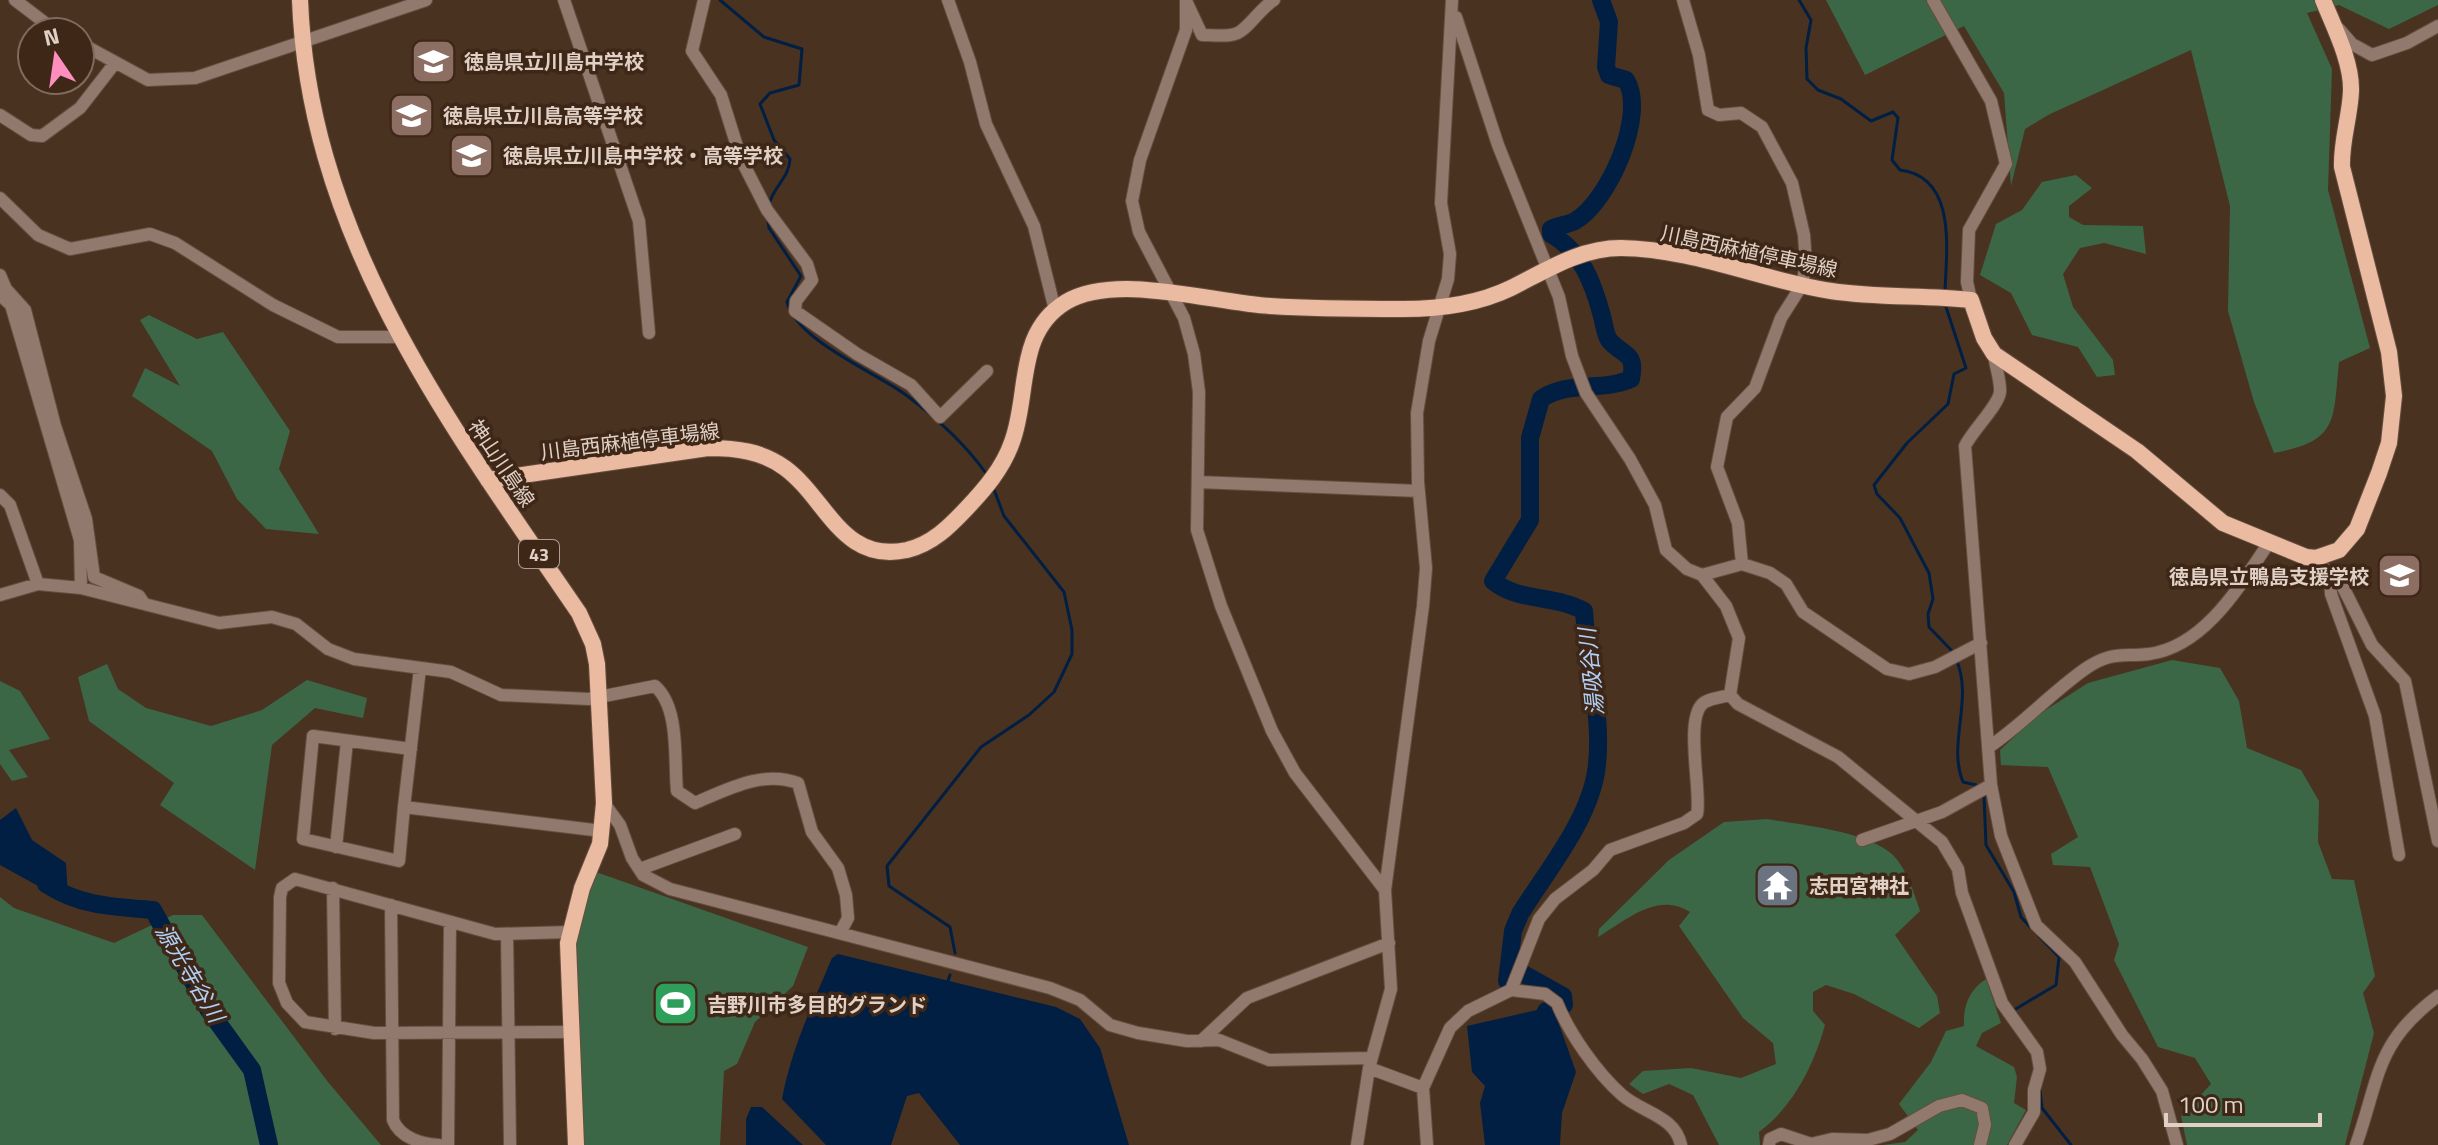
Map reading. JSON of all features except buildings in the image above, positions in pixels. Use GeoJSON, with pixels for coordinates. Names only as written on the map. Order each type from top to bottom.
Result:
{"type":"FeatureCollection","features":[{"type":"Feature","properties":{"kind":"main road","name":"神山川島線"},"geometry":{"type":"LineString","coordinates":[[300,0],[310,101],[329,170],[399,337],[419,375],[579,613],[593,644],[601,698],[604,803],[602,831],[570,932],[567,959],[576,1145]]}},
{"type":"Feature","properties":{"kind":"main road"},"geometry":{"type":"LineString","coordinates":[[1971,300],[1986,343],[1994,354],[2137,451],[2214,518],[2268,544],[2316,558],[2343,547],[2357,529],[2389,443],[2394,396],[2389,352],[2342,167],[2343,137],[2351,90],[2323,0]]}},
{"type":"Feature","properties":{"kind":"main road","name":"川島西麻植停車場線"},"geometry":{"type":"LineString","coordinates":[[488,480],[708,448],[743,450],[759,454],[789,471],[831,522],[856,542],[887,551],[920,546],[949,527],[1004,461],[1017,429],[1029,352],[1040,327],[1055,310],[1073,298],[1096,293],[1170,293],[1272,307],[1437,307],[1490,296],[1547,267],[1588,252],[1648,250],[1802,285],[1862,295],[1971,300]]}},
{"type":"Feature","properties":{"kind":"street"},"geometry":{"type":"LineString","coordinates":[[15,0],[36,16]]}},
{"type":"Feature","properties":{"kind":"street"},"geometry":{"type":"LineString","coordinates":[[96,52],[148,80],[195,78],[426,0]]}},
{"type":"Feature","properties":{"kind":"street"},"geometry":{"type":"LineString","coordinates":[[564,0],[639,221],[649,333]]}},
{"type":"Feature","properties":{"kind":"street"},"geometry":{"type":"LineString","coordinates":[[704,0],[692,51],[721,95],[741,159],[770,213],[807,264],[812,280],[796,301],[795,311],[857,354],[911,385],[940,417],[987,371]]}},
{"type":"Feature","properties":{"kind":"street"},"geometry":{"type":"LineString","coordinates":[[948,0],[970,62],[986,124],[1034,226],[1055,310]]}},
{"type":"Feature","properties":{"kind":"street"},"geometry":{"type":"LineString","coordinates":[[1178,0],[1186,0]]}},
{"type":"Feature","properties":{"kind":"street"},"geometry":{"type":"LineString","coordinates":[[1186,0],[1202,35],[1235,35],[1243,30],[1259,8],[1274,0]]}},
{"type":"Feature","properties":{"kind":"street"},"geometry":{"type":"LineString","coordinates":[[1186,0],[1186,30],[1140,160],[1132,201],[1142,240],[1184,318],[1194,354],[1199,392],[1197,530],[1221,606],[1272,731],[1295,773],[1385,890]]}},
{"type":"Feature","properties":{"kind":"street"},"geometry":{"type":"LineString","coordinates":[[1683,0],[1699,55],[1708,110],[1753,118],[1783,160],[1804,235],[1806,264],[1802,285],[1781,318],[1755,388],[1727,417],[1717,467],[1738,523],[1742,564]]}},
{"type":"Feature","properties":{"kind":"street"},"geometry":{"type":"LineString","coordinates":[[1933,0],[1991,101],[2006,164],[1969,230],[1967,282],[1971,300]]}},
{"type":"Feature","properties":{"kind":"street"},"geometry":{"type":"LineString","coordinates":[[1452,3],[1489,122],[1547,267],[1586,393],[1630,459],[1655,505],[1666,550],[1687,569],[1702,575],[1726,606],[1739,638],[1730,695]]}},
{"type":"Feature","properties":{"kind":"street"},"geometry":{"type":"LineString","coordinates":[[1357,1145],[1370,1063],[1391,989],[1385,890],[1423,606],[1425,528],[1419,491],[1417,413],[1437,307],[1448,279],[1450,254],[1441,203],[1452,3]]}},
{"type":"Feature","properties":{"kind":"street"},"geometry":{"type":"LineString","coordinates":[[2332,21],[2352,44],[2372,55],[2396,48],[2438,26]]}},
{"type":"Feature","properties":{"kind":"street"},"geometry":{"type":"LineString","coordinates":[[0,115],[31,135],[42,136],[80,108],[115,63]]}},
{"type":"Feature","properties":{"kind":"street"},"geometry":{"type":"LineString","coordinates":[[0,198],[38,235],[70,249],[150,234],[175,243],[273,305],[338,337],[399,337]]}},
{"type":"Feature","properties":{"kind":"street"},"geometry":{"type":"LineString","coordinates":[[0,275],[6,289],[25,310],[55,426],[86,519],[94,577],[139,596],[144,604]]}},
{"type":"Feature","properties":{"kind":"street"},"geometry":{"type":"LineString","coordinates":[[0,295],[11,305],[80,540],[81,588]]}},
{"type":"Feature","properties":{"kind":"street"},"geometry":{"type":"LineString","coordinates":[[1994,354],[2001,390],[1998,399],[1971,432],[1965,446],[1991,785],[2001,836],[2036,925],[2075,962],[2162,1091],[2177,1145]]}},
{"type":"Feature","properties":{"kind":"street"},"geometry":{"type":"LineString","coordinates":[[1198,482],[1419,491]]}},
{"type":"Feature","properties":{"kind":"street"},"geometry":{"type":"LineString","coordinates":[[0,495],[10,505],[38,584]]}},
{"type":"Feature","properties":{"kind":"street"},"geometry":{"type":"LineString","coordinates":[[1989,747],[2086,668],[2117,653],[2149,654],[2180,645],[2204,627],[2268,544]]}},
{"type":"Feature","properties":{"kind":"street"},"geometry":{"type":"LineString","coordinates":[[2316,558],[2347,592],[2372,645],[2405,681],[2438,841]]}},
{"type":"Feature","properties":{"kind":"street"},"geometry":{"type":"LineString","coordinates":[[1702,575],[1742,564],[1770,573],[1786,584],[1803,612],[1887,669],[1909,674],[1955,658],[1981,643]]}},
{"type":"Feature","properties":{"kind":"street"},"geometry":{"type":"LineString","coordinates":[[2330,576],[2331,594],[2375,716],[2399,855]]}},
{"type":"Feature","properties":{"kind":"street"},"geometry":{"type":"LineString","coordinates":[[0,595],[38,584],[81,588],[219,623],[272,617],[296,624],[328,649],[354,659],[451,672],[501,695],[601,698],[655,686],[665,694],[673,728],[677,791],[695,803],[739,784],[779,776],[798,783],[812,832],[838,868],[846,895],[848,918],[840,933]]}},
{"type":"Feature","properties":{"kind":"street"},"geometry":{"type":"LineString","coordinates":[[411,749],[313,736],[303,839],[399,861],[420,668]]}},
{"type":"Feature","properties":{"kind":"street"},"geometry":{"type":"LineString","coordinates":[[1730,695],[1738,704],[1838,757],[1942,842],[1958,869],[1962,893],[2002,1003],[2037,1052],[2040,1069],[2034,1090],[2034,1112],[2015,1145]]}},
{"type":"Feature","properties":{"kind":"street"},"geometry":{"type":"LineString","coordinates":[[1511,990],[1539,919],[1555,899],[1593,870],[1610,850],[1684,823],[1697,814],[1700,803],[1693,760],[1698,709],[1704,702],[1730,695]]}},
{"type":"Feature","properties":{"kind":"street"},"geometry":{"type":"LineString","coordinates":[[336,847],[347,741]]}},
{"type":"Feature","properties":{"kind":"street"},"geometry":{"type":"LineString","coordinates":[[1862,840],[1970,799],[1991,785]]}},
{"type":"Feature","properties":{"kind":"street"},"geometry":{"type":"LineString","coordinates":[[604,803],[620,825],[640,869],[670,889],[1050,988],[1080,1000],[1110,1025],[1138,1033],[1201,1041],[1219,1040],[1269,1060],[1370,1063],[1423,1088]]}},
{"type":"Feature","properties":{"kind":"street"},"geometry":{"type":"LineString","coordinates":[[404,807],[602,831]]}},
{"type":"Feature","properties":{"kind":"street"},"geometry":{"type":"LineString","coordinates":[[640,869],[735,834]]}},
{"type":"Feature","properties":{"kind":"street"},"geometry":{"type":"LineString","coordinates":[[569,1032],[392,1032],[335,1029],[305,1022],[287,1003],[279,983],[278,960],[282,888],[295,879],[495,934],[570,932]]}},
{"type":"Feature","properties":{"kind":"street"},"geometry":{"type":"LineString","coordinates":[[333,888],[335,1029]]}},
{"type":"Feature","properties":{"kind":"street"},"geometry":{"type":"LineString","coordinates":[[391,905],[395,1126],[421,1144],[439,1145]]}},
{"type":"Feature","properties":{"kind":"street"},"geometry":{"type":"LineString","coordinates":[[448,1145],[450,922]]}},
{"type":"Feature","properties":{"kind":"street"},"geometry":{"type":"LineString","coordinates":[[507,934],[510,1145]]}},
{"type":"Feature","properties":{"kind":"street"},"geometry":{"type":"LineString","coordinates":[[1201,1041],[1247,998],[1389,943]]}},
{"type":"Feature","properties":{"kind":"street"},"geometry":{"type":"LineString","coordinates":[[1427,1145],[1423,1088],[1450,1028],[1468,1011],[1511,990],[1545,994],[1559,1008],[1607,1079],[1641,1109],[1678,1130],[1681,1145]]}},
{"type":"Feature","properties":{"kind":"street"},"geometry":{"type":"LineString","coordinates":[[2356,1145],[2381,1061],[2396,1034],[2438,996]]}},
{"type":"Feature","properties":{"kind":"street"},"geometry":{"type":"LineString","coordinates":[[1769,1145],[1770,1139],[1781,1134],[1811,1144],[1832,1139],[1868,1140],[1890,1134],[1939,1106],[1962,1100],[1982,1108],[1985,1125],[1980,1145]]}},
{"type":"Feature","properties":{"kind":"green space"},"geometry":{"type":"Polygon","coordinates":[[[1826,0],[2438,0],[2438,5],[2389,29],[2339,5],[2307,13],[2332,69],[2328,190],[2370,348],[2339,362],[2333,414],[2322,434],[2311,442],[2274,453],[2254,402],[2228,311],[2230,206],[2191,50],[2050,114],[2025,129],[2011,186],[2004,93],[1964,26],[1865,75],[1826,0]]]}},
{"type":"Feature","properties":{"kind":"green space"},"geometry":{"type":"Polygon","coordinates":[[[2076,175],[2092,188],[2069,206],[2069,217],[2083,225],[2143,226],[2146,254],[2104,243],[2080,248],[2063,274],[2073,307],[2113,360],[2115,375],[2097,377],[2078,347],[2032,335],[2011,293],[1980,275],[1996,224],[2022,210],[2042,182],[2076,175]]]}},
{"type":"Feature","properties":{"kind":"green space"},"geometry":{"type":"Polygon","coordinates":[[[149,315],[197,339],[223,332],[290,431],[279,469],[319,534],[266,529],[237,499],[212,451],[132,396],[145,368],[180,386],[140,320],[149,315]]]}},
{"type":"Feature","properties":{"kind":"green space"},"geometry":{"type":"Polygon","coordinates":[[[2172,660],[2220,668],[2239,701],[2247,748],[2301,770],[2319,801],[2318,842],[2332,879],[2354,880],[2375,976],[2363,993],[2374,1033],[2345,1145],[2187,1145],[2181,1116],[2211,1084],[2195,1058],[2158,1047],[2114,960],[2119,944],[2090,867],[2053,865],[2051,854],[2078,837],[2048,767],[2001,765],[2000,750],[2038,715],[2088,683],[2172,660]]]}},
{"type":"Feature","properties":{"kind":"green space"},"geometry":{"type":"Polygon","coordinates":[[[107,664],[118,689],[146,708],[211,726],[262,710],[307,680],[367,698],[363,718],[315,708],[272,745],[255,870],[160,805],[174,783],[89,721],[78,677],[107,664]]]}},
{"type":"Feature","properties":{"kind":"green space"},"geometry":{"type":"Polygon","coordinates":[[[0,681],[20,691],[50,739],[9,750],[28,777],[12,781],[0,764],[0,681]]]}},
{"type":"Feature","properties":{"kind":"green space"},"geometry":{"type":"Polygon","coordinates":[[[1767,819],[1850,835],[1867,840],[1893,855],[1906,874],[1920,911],[1895,935],[1937,996],[1940,1013],[1919,1028],[1854,994],[1826,985],[1813,992],[1813,1011],[1825,1025],[1801,1084],[1782,1110],[1759,1132],[1760,1145],[1719,1145],[1693,1095],[1669,1084],[1643,1094],[1629,1084],[1643,1071],[1691,1068],[1741,1078],[1776,1064],[1773,1043],[1743,1018],[1679,926],[1690,912],[1678,906],[1654,906],[1598,937],[1599,929],[1669,860],[1724,822],[1767,819]]]}},
{"type":"Feature","properties":{"kind":"green space","name":"吉野川市多目的グランド"},"geometry":{"type":"Polygon","coordinates":[[[596,872],[808,947],[793,986],[755,1022],[737,1064],[724,1071],[720,1145],[584,1145],[575,948],[583,908],[596,872]]]}},
{"type":"Feature","properties":{"kind":"green space"},"geometry":{"type":"Polygon","coordinates":[[[0,897],[14,908],[114,943],[173,915],[202,915],[328,1082],[381,1145],[0,1145],[0,897]]]}},
{"type":"Feature","properties":{"kind":"green space"},"geometry":{"type":"Polygon","coordinates":[[[1986,979],[2001,1023],[1982,1033],[1976,1046],[2014,1067],[2017,1077],[2014,1103],[2026,1110],[2007,1145],[1883,1145],[1905,1142],[1918,1130],[1899,1104],[1931,1062],[1946,1031],[1964,1026],[1968,999],[1986,979]]]}},
{"type":"Feature","properties":{"kind":"water"},"geometry":{"type":"Polygon","coordinates":[[[16,808],[32,840],[66,863],[68,897],[60,898],[0,865],[0,820],[16,808]]]}},
{"type":"Feature","properties":{"kind":"water"},"geometry":{"type":"Polygon","coordinates":[[[838,954],[1056,1007],[1080,1019],[1100,1048],[1129,1145],[960,1145],[919,1093],[907,1096],[891,1145],[826,1145],[782,1099],[803,1027],[832,958],[838,954]]]}},
{"type":"Feature","properties":{"kind":"water"},"geometry":{"type":"Polygon","coordinates":[[[1550,1007],[1576,1072],[1562,1113],[1560,1145],[1485,1145],[1480,1103],[1485,1086],[1472,1072],[1467,1026],[1550,1007]]]}},
{"type":"Feature","properties":{"kind":"water"},"geometry":{"type":"Polygon","coordinates":[[[751,1107],[762,1107],[803,1145],[746,1145],[746,1119],[751,1107]]]}},
{"type":"Feature","properties":{"kind":"waterway"},"geometry":{"type":"LineString","coordinates":[[720,0],[764,37],[802,49],[799,85],[770,93],[760,104],[774,140],[790,159],[787,172],[769,205]]}},
{"type":"Feature","properties":{"kind":"waterway","name":"湯吸谷川"},"geometry":{"type":"LineString","coordinates":[[1507,981],[1513,931],[1520,914],[1575,828],[1592,791],[1598,752],[1597,712],[1584,611],[1525,596],[1493,581],[1530,520],[1530,438],[1541,399],[1563,390],[1631,379],[1632,363],[1608,338],[1585,269],[1571,250],[1551,234],[1551,229],[1575,221],[1588,211],[1612,177],[1628,134],[1632,114],[1631,95],[1626,80],[1609,75],[1606,67],[1609,22],[1601,0]]}},
{"type":"Feature","properties":{"kind":"waterway"},"geometry":{"type":"LineString","coordinates":[[1799,0],[1811,20],[1806,48],[1807,79],[1818,90],[1841,99],[1871,121],[1893,112],[1898,118],[1892,160],[1900,170],[1919,176],[1932,186],[1940,201],[1945,219],[1945,293]]}},
{"type":"Feature","properties":{"kind":"waterway"},"geometry":{"type":"LineString","coordinates":[[768,221],[769,228],[801,276],[787,302],[793,316],[820,342],[917,403],[959,441],[985,472]]}},
{"type":"Feature","properties":{"kind":"waterway"},"geometry":{"type":"LineString","coordinates":[[1945,304],[1966,368],[1954,374],[1948,404],[1907,443],[1874,485],[1877,494],[1900,518],[1929,573],[1933,599],[1928,614],[1929,627],[1953,652]]}},
{"type":"Feature","properties":{"kind":"waterway"},"geometry":{"type":"LineString","coordinates":[[955,953],[950,927],[889,886],[887,866],[981,747],[1029,715],[1054,692],[1072,654],[1072,630],[1064,592],[1004,516],[993,487]]}},
{"type":"Feature","properties":{"kind":"waterway"},"geometry":{"type":"LineString","coordinates":[[1956,659],[1962,690],[1959,767],[1963,782],[1976,785]]}},
{"type":"Feature","properties":{"kind":"waterway"},"geometry":{"type":"LineString","coordinates":[[1984,796],[1986,845],[2014,892],[2021,917],[2031,928]]}},
{"type":"Feature","properties":{"kind":"waterway","name":"源光寺谷川"},"geometry":{"type":"LineString","coordinates":[[46,884],[84,901],[153,910],[208,1009],[252,1070],[269,1145]]}},
{"type":"Feature","properties":{"kind":"waterway"},"geometry":{"type":"LineString","coordinates":[[2014,1010],[2056,985],[2059,957],[2039,936]]}},
{"type":"Feature","properties":{"kind":"waterway"},"geometry":{"type":"LineString","coordinates":[[1511,967],[1563,996],[1564,1005],[1546,1011]]}},
{"type":"Feature","properties":{"kind":"waterway"},"geometry":{"type":"LineString","coordinates":[[948,981],[950,975]]}},
{"type":"Feature","properties":{"kind":"waterway"},"geometry":{"type":"LineString","coordinates":[[2040,1091],[2042,1108],[2071,1145]]}},
{"type":"Feature","properties":{"kind":"place","name":"徳島県立川島中学校"},"geometry":{"type":"Point","coordinates":[433,61]}},
{"type":"Feature","properties":{"kind":"place","name":"徳島県立川島高等学校"},"geometry":{"type":"Point","coordinates":[412,115]}},
{"type":"Feature","properties":{"kind":"place","name":"徳島県立川島中学校・高等学校"},"geometry":{"type":"Point","coordinates":[472,155]}},
{"type":"Feature","properties":{"kind":"place","name":"徳島県立鴨島支援学校"},"geometry":{"type":"Point","coordinates":[2400,576]}},
{"type":"Feature","properties":{"kind":"place","name":"志田宮神社"},"geometry":{"type":"Point","coordinates":[1778,885]}},
{"type":"Feature","properties":{"kind":"place","name":"吉野川市多目的グランド"},"geometry":{"type":"Point","coordinates":[676,1004]}}]}
